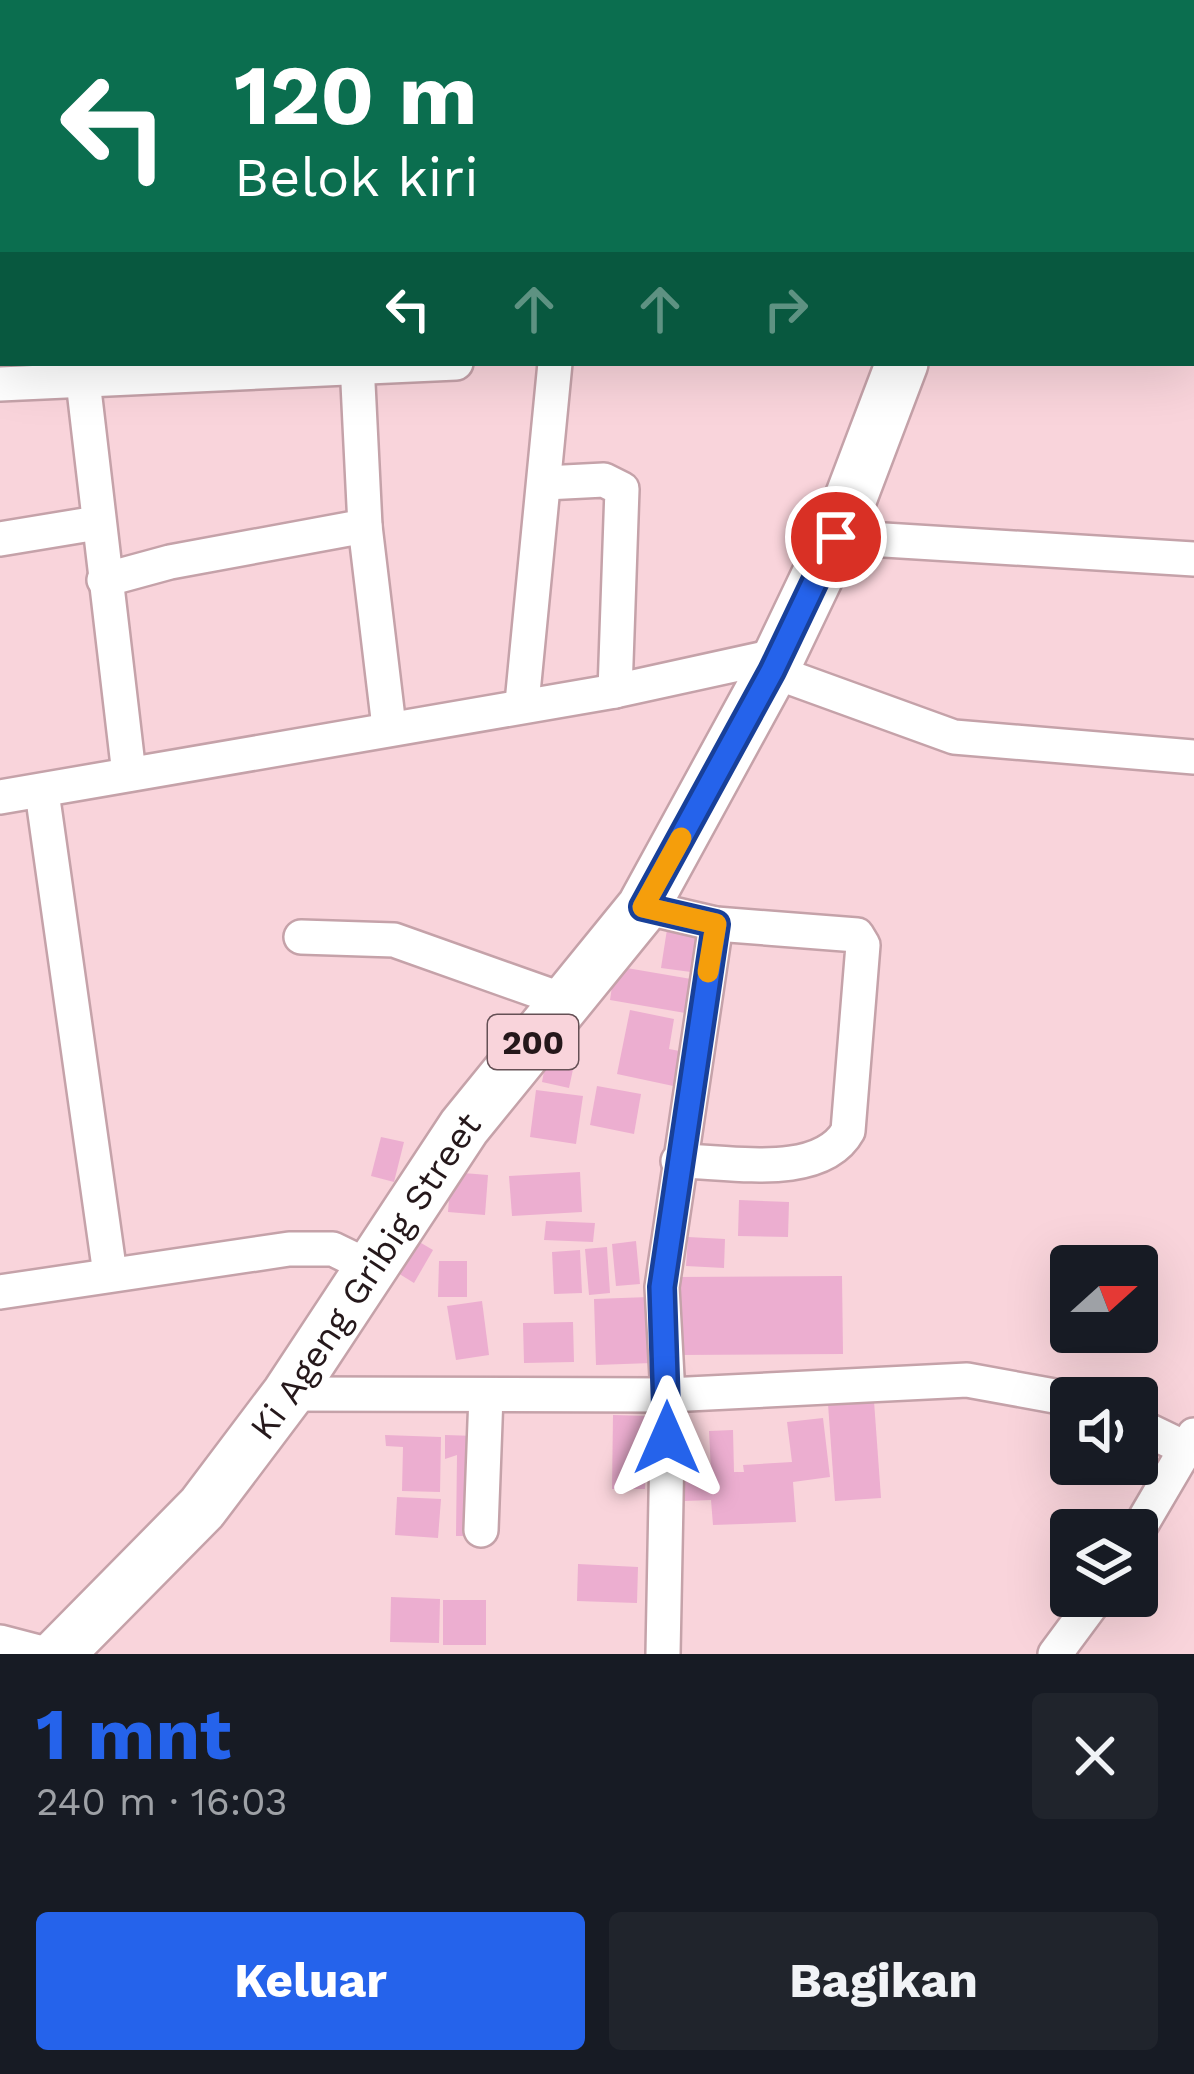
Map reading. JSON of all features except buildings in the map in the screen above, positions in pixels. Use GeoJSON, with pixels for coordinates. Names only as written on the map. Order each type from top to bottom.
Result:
{"type":"FeatureCollection","features":[{"type":"Feature","properties":{"kind":"main road","name":"Ki Ageng Gribig Street"},"geometry":{"type":"LineString","coordinates":[[58,1654],[202,1508],[288,1394],[368,1266],[464,1127],[643,907],[775,663],[836,537],[901,366]]}},
{"type":"Feature","properties":{"kind":"street"},"geometry":{"type":"LineString","coordinates":[[0,384],[194,369],[317,366]]}},
{"type":"Feature","properties":{"kind":"street"},"geometry":{"type":"LineString","coordinates":[[358,366],[365,526],[389,727]]}},
{"type":"Feature","properties":{"kind":"street"},"geometry":{"type":"LineString","coordinates":[[522,703],[555,366]]}},
{"type":"Feature","properties":{"kind":"street"},"geometry":{"type":"LineString","coordinates":[[83,381],[129,773]]}},
{"type":"Feature","properties":{"kind":"street"},"geometry":{"type":"LineString","coordinates":[[545,483],[604,480],[622,489],[616,691]]}},
{"type":"Feature","properties":{"kind":"street"},"geometry":{"type":"LineString","coordinates":[[0,539],[97,523]]}},
{"type":"Feature","properties":{"kind":"street"},"geometry":{"type":"LineString","coordinates":[[104,580],[170,562],[365,526]]}},
{"type":"Feature","properties":{"kind":"street"},"geometry":{"type":"LineString","coordinates":[[836,537],[1194,559]]}},
{"type":"Feature","properties":{"kind":"street"},"geometry":{"type":"LineString","coordinates":[[0,797],[522,703],[775,663],[954,737],[1194,757]]}},
{"type":"Feature","properties":{"kind":"street"},"geometry":{"type":"LineString","coordinates":[[42,792],[110,1274]]}},
{"type":"Feature","properties":{"kind":"street"},"geometry":{"type":"LineString","coordinates":[[643,907],[716,924],[857,935],[863,945],[848,1131],[838,1148],[820,1158],[677,1161]]}},
{"type":"Feature","properties":{"kind":"street"},"geometry":{"type":"LineString","coordinates":[[663,1654],[668,1395],[662,1287],[677,1161],[716,924]]}},
{"type":"Feature","properties":{"kind":"street"},"geometry":{"type":"LineString","coordinates":[[301,937],[394,940],[566,1001]]}},
{"type":"Feature","properties":{"kind":"street"},"geometry":{"type":"LineString","coordinates":[[0,1292],[289,1249],[333,1249],[368,1266]]}},
{"type":"Feature","properties":{"kind":"street"},"geometry":{"type":"LineString","coordinates":[[288,1394],[668,1395],[967,1380],[1050,1395]]}},
{"type":"Feature","properties":{"kind":"street"},"geometry":{"type":"LineString","coordinates":[[481,1530],[486,1394]]}},
{"type":"Feature","properties":{"kind":"street"},"geometry":{"type":"LineString","coordinates":[[1151,1509],[1190,1442],[1158,1432]]}},
{"type":"Feature","properties":{"kind":"street"},"geometry":{"type":"LineString","coordinates":[[1055,1654],[1082,1617]]}},
{"type":"Feature","properties":{"kind":"street"},"geometry":{"type":"LineString","coordinates":[[0,1642],[46,1654]]}},
{"type":"Feature","properties":{"kind":"slow traffic"},"geometry":{"type":"LineString","coordinates":[[681,838],[643,907],[716,924],[708,972]]}},
{"type":"Feature","properties":{"kind":"route"},"geometry":{"type":"LineString","coordinates":[[667,1438],[662,1287],[677,1161],[716,924],[643,907],[772,671],[836,537]]}}]}
